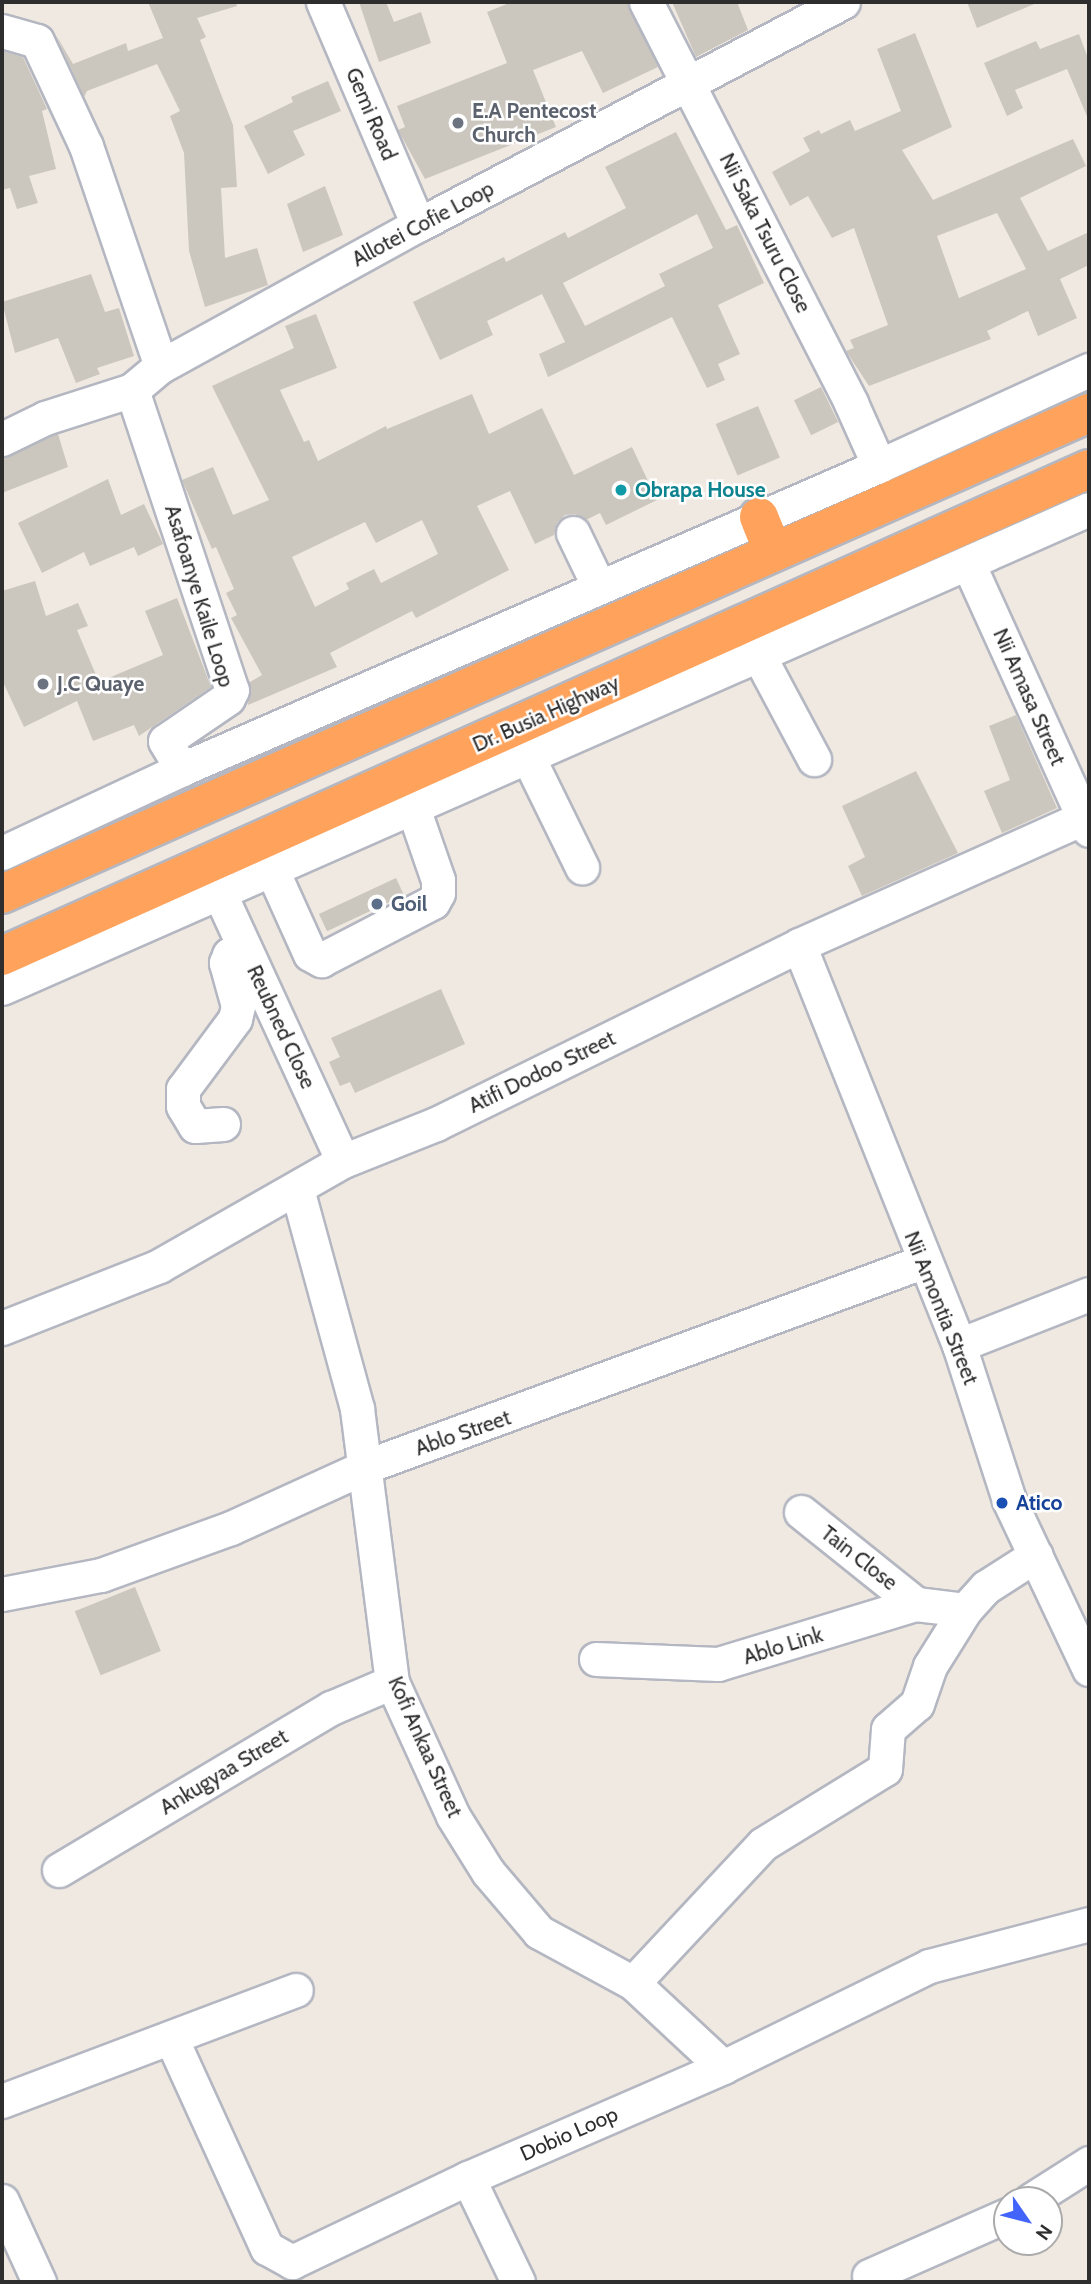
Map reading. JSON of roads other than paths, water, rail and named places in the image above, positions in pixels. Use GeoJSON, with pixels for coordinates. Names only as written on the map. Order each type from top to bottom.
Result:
{"type":"FeatureCollection","features":[{"type":"Feature","properties":{"kind":"highway"},"geometry":{"type":"LineString","coordinates":[[2,894],[1089,413]]}},
{"type":"Feature","properties":{"kind":"highway","name":"Dr. Busia Highway"},"geometry":{"type":"LineString","coordinates":[[2,956],[1089,469]]}},
{"type":"Feature","properties":{"kind":"highway"},"geometry":{"type":"LineString","coordinates":[[759,517],[773,552]]}},
{"type":"Feature","properties":{"kind":"street","name":"Gemi Road"},"geometry":{"type":"LineString","coordinates":[[323,2],[418,225]]}},
{"type":"Feature","properties":{"kind":"street","name":"Nii Saka Tsuru Close"},"geometry":{"type":"LineString","coordinates":[[646,2],[851,403],[879,466]]}},
{"type":"Feature","properties":{"kind":"street","name":"Allotei Cofie Loop"},"geometry":{"type":"LineString","coordinates":[[2,439],[45,418],[132,390],[161,366],[418,225],[844,2]]}},
{"type":"Feature","properties":{"kind":"street"},"geometry":{"type":"LineString","coordinates":[[2,31],[37,41],[86,146],[161,366]]}},
{"type":"Feature","properties":{"kind":"street"},"geometry":{"type":"LineString","coordinates":[[2,853],[182,769],[879,466],[1089,370]]}},
{"type":"Feature","properties":{"kind":"street","name":"Asafoanye Kaile Loop"},"geometry":{"type":"LineString","coordinates":[[132,390],[232,690],[228,698],[165,741],[182,769]]}},
{"type":"Feature","properties":{"kind":"street","name":"Dr. Busia Highway"},"geometry":{"type":"LineString","coordinates":[[2,988],[1089,509]]}},
{"type":"Feature","properties":{"kind":"street"},"geometry":{"type":"LineString","coordinates":[[572,533],[599,587]]}},
{"type":"Feature","properties":{"kind":"street","name":"Nii Amasa Street"},"geometry":{"type":"LineString","coordinates":[[968,563],[1087,821]]}},
{"type":"Feature","properties":{"kind":"street"},"geometry":{"type":"LineString","coordinates":[[759,656],[814,759]]}},
{"type":"Feature","properties":{"kind":"street"},"geometry":{"type":"LineString","coordinates":[[528,757],[582,867]]}},
{"type":"Feature","properties":{"kind":"street"},"geometry":{"type":"LineString","coordinates":[[272,870],[310,954],[321,960],[433,902],[438,893],[438,880],[413,808]]}},
{"type":"Feature","properties":{"kind":"street","name":"Atifi Dodoo Street"},"geometry":{"type":"LineString","coordinates":[[2,1328],[159,1266],[343,1161],[436,1124],[799,945],[1087,821]]}},
{"type":"Feature","properties":{"kind":"street","name":"Reubned Close"},"geometry":{"type":"LineString","coordinates":[[219,892],[343,1161]]}},
{"type":"Feature","properties":{"kind":"street","name":"Nii Amontia Street"},"geometry":{"type":"LineString","coordinates":[[799,945],[922,1262],[959,1345],[1009,1500],[1089,1669]]}},
{"type":"Feature","properties":{"kind":"street"},"geometry":{"type":"LineString","coordinates":[[223,1124],[195,1126],[183,1106],[183,1089],[235,1019],[238,1006],[226,964],[229,955],[244,946]]}},
{"type":"Feature","properties":{"kind":"street","name":"Kofi Ankaa Street"},"geometry":{"type":"LineString","coordinates":[[297,1189],[357,1409],[367,1466],[392,1682],[453,1816],[488,1872],[539,1932],[633,1983],[723,2067]]}},
{"type":"Feature","properties":{"kind":"street","name":"Ablo Street"},"geometry":{"type":"LineString","coordinates":[[2,1594],[102,1575],[231,1528],[367,1466],[922,1262]]}},
{"type":"Feature","properties":{"kind":"street"},"geometry":{"type":"LineString","coordinates":[[959,1345],[1089,1294]]}},
{"type":"Feature","properties":{"kind":"street","name":"Tain Close"},"geometry":{"type":"LineString","coordinates":[[801,1512],[916,1604]]}},
{"type":"Feature","properties":{"kind":"street"},"geometry":{"type":"LineString","coordinates":[[633,1983],[763,1844],[885,1769],[888,1729],[917,1704],[930,1666],[965,1610],[986,1587],[1035,1555]]}},
{"type":"Feature","properties":{"kind":"street","name":"Ablo Link"},"geometry":{"type":"LineString","coordinates":[[596,1659],[736,1660],[916,1604],[965,1610]]}},
{"type":"Feature","properties":{"kind":"street","name":"Ankugyaa Street"},"geometry":{"type":"LineString","coordinates":[[59,1870],[331,1708],[392,1682]]}},
{"type":"Feature","properties":{"kind":"street","name":"Dobio Loop"},"geometry":{"type":"LineString","coordinates":[[172,2040],[267,2248],[292,2262],[468,2178],[723,2067],[929,1966],[1089,1924]]}},
{"type":"Feature","properties":{"kind":"street"},"geometry":{"type":"LineString","coordinates":[[2,2101],[172,2040],[296,1990]]}},
{"type":"Feature","properties":{"kind":"street"},"geometry":{"type":"LineString","coordinates":[[1053,2186],[1089,2163]]}},
{"type":"Feature","properties":{"kind":"street"},"geometry":{"type":"LineString","coordinates":[[468,2178],[518,2282]]}},
{"type":"Feature","properties":{"kind":"street"},"geometry":{"type":"LineString","coordinates":[[2,2201],[39,2282]]}},
{"type":"Feature","properties":{"kind":"street"},"geometry":{"type":"LineString","coordinates":[[869,2276],[993,2221]]}},
{"type":"Feature","properties":{"kind":"place","name":"E.A Pentecost Church"},"geometry":{"type":"Point","coordinates":[458,123]}},
{"type":"Feature","properties":{"kind":"place","name":"Obrapa House"},"geometry":{"type":"Point","coordinates":[621,490]}},
{"type":"Feature","properties":{"kind":"place","name":"J.C Quaye"},"geometry":{"type":"Point","coordinates":[43,684]}},
{"type":"Feature","properties":{"kind":"place","name":"Goil"},"geometry":{"type":"Point","coordinates":[377,904]}},
{"type":"Feature","properties":{"kind":"place","name":"Atico"},"geometry":{"type":"Point","coordinates":[1002,1503]}}]}
